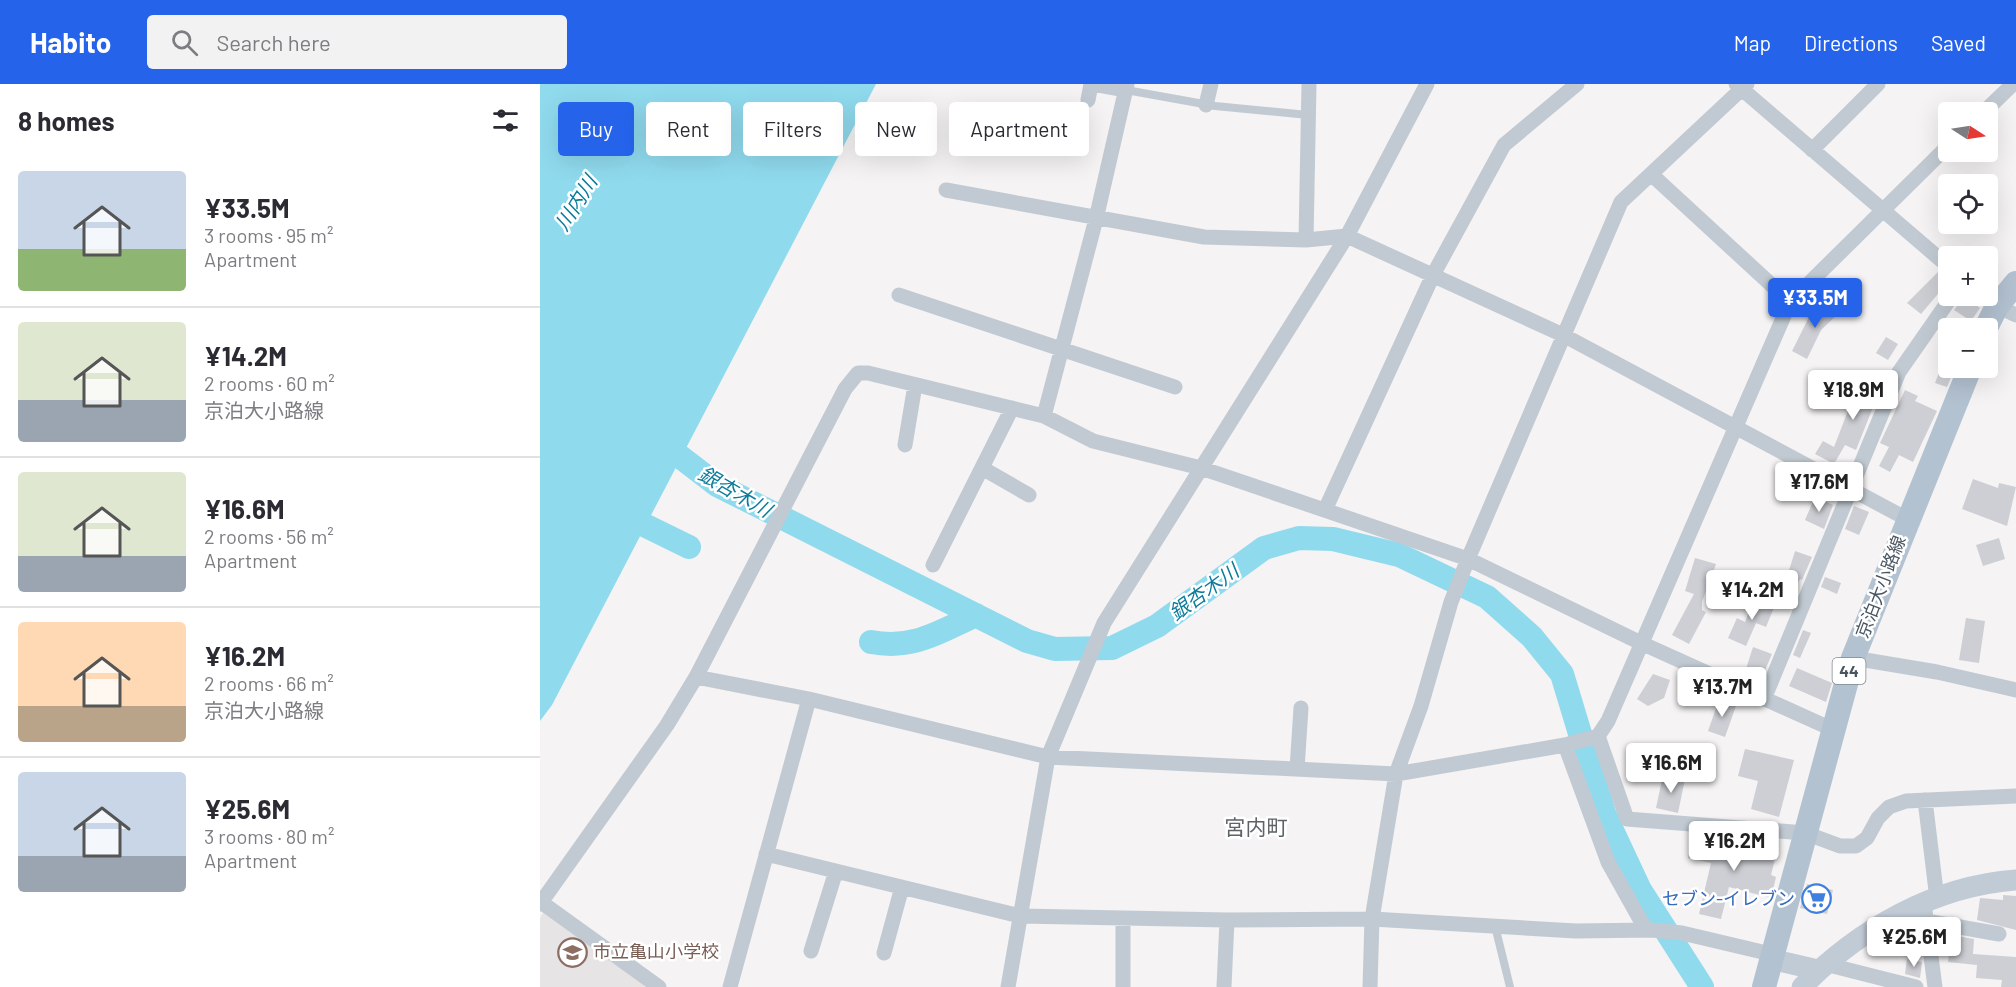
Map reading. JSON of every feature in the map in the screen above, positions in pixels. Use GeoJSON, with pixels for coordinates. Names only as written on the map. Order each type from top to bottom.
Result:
{"type":"FeatureCollection","features":[{"type":"Feature","properties":{"kind":"main road"},"geometry":{"type":"LineString","coordinates":[[1999,305],[2016,283]]}},
{"type":"Feature","properties":{"kind":"main road","name":"京泊大小路線"},"geometry":{"type":"LineString","coordinates":[[1764,987],[1853,658],[1907,519],[1966,378]]}},
{"type":"Feature","properties":{"kind":"street"},"geometry":{"type":"LineString","coordinates":[[1044,416],[1096,219],[1126,87],[1092,84],[1088,100]]}},
{"type":"Feature","properties":{"kind":"street"},"geometry":{"type":"LineString","coordinates":[[1206,105],[1211,84]]}},
{"type":"Feature","properties":{"kind":"street"},"geometry":{"type":"LineString","coordinates":[[1305,240],[1309,84]]}},
{"type":"Feature","properties":{"kind":"street"},"geometry":{"type":"LineString","coordinates":[[1008,987],[1048,757],[1104,622],[1347,236],[1427,84]]}},
{"type":"Feature","properties":{"kind":"street"},"geometry":{"type":"LineString","coordinates":[[1325,510],[1433,275],[1504,145],[1577,84]]}},
{"type":"Feature","properties":{"kind":"street"},"geometry":{"type":"LineString","coordinates":[[1812,150],[1878,84]]}},
{"type":"Feature","properties":{"kind":"street"},"geometry":{"type":"LineString","coordinates":[[1994,102],[2013,84]]}},
{"type":"Feature","properties":{"kind":"street"},"geometry":{"type":"LineString","coordinates":[[1370,987],[1372,919],[1396,774],[1421,706],[1451,602],[1621,202],[1742,86],[1812,150],[1938,258]]}},
{"type":"Feature","properties":{"kind":"street"},"geometry":{"type":"LineString","coordinates":[[696,677],[809,699],[1048,757],[1396,774],[1565,745],[1598,736],[1608,722],[1790,302],[1938,156]]}},
{"type":"Feature","properties":{"kind":"street"},"geometry":{"type":"LineString","coordinates":[[1651,174],[1790,302]]}},
{"type":"Feature","properties":{"kind":"street"},"geometry":{"type":"LineString","coordinates":[[946,190],[1204,237],[1305,240],[1347,236],[1563,335],[1907,519]]}},
{"type":"Feature","properties":{"kind":"street"},"geometry":{"type":"LineString","coordinates":[[899,295],[1176,387]]}},
{"type":"Feature","properties":{"kind":"street"},"geometry":{"type":"LineString","coordinates":[[1764,699],[1899,372],[1945,306]]}},
{"type":"Feature","properties":{"kind":"street"},"geometry":{"type":"LineString","coordinates":[[659,987],[541,903],[667,725],[696,677],[852,378],[858,373],[868,373],[1044,416],[1093,441],[1201,468],[1468,559],[1641,643],[1834,730]]}},
{"type":"Feature","properties":{"kind":"street"},"geometry":{"type":"LineString","coordinates":[[905,445],[915,385]]}},
{"type":"Feature","properties":{"kind":"street"},"geometry":{"type":"LineString","coordinates":[[933,566],[1012,408]]}},
{"type":"Feature","properties":{"kind":"street"},"geometry":{"type":"LineString","coordinates":[[982,468],[1029,495]]}},
{"type":"Feature","properties":{"kind":"street"},"geometry":{"type":"LineString","coordinates":[[1853,658],[1936,672],[2016,690]]}},
{"type":"Feature","properties":{"kind":"street"},"geometry":{"type":"LineString","coordinates":[[730,987],[809,699]]}},
{"type":"Feature","properties":{"kind":"street"},"geometry":{"type":"LineString","coordinates":[[1297,769],[1301,708]]}},
{"type":"Feature","properties":{"kind":"street"},"geometry":{"type":"LineString","coordinates":[[1598,736],[1626,819],[1805,833],[1840,846],[1856,846],[1867,838],[1878,818],[1889,807],[1906,801],[2016,796]]}},
{"type":"Feature","properties":{"kind":"street"},"geometry":{"type":"LineString","coordinates":[[1565,745],[1608,862],[1649,930]]}},
{"type":"Feature","properties":{"kind":"street"},"geometry":{"type":"LineString","coordinates":[[1925,800],[1935,987]]}},
{"type":"Feature","properties":{"kind":"street"},"geometry":{"type":"LineString","coordinates":[[766,854],[1020,916],[1227,920],[1372,919],[1576,931],[1649,930],[1682,933],[1771,957],[1916,987]]}},
{"type":"Feature","properties":{"kind":"street"},"geometry":{"type":"LineString","coordinates":[[811,951],[836,871]]}},
{"type":"Feature","properties":{"kind":"street"},"geometry":{"type":"LineString","coordinates":[[1802,987],[1822,967],[1868,931],[1929,908],[1965,888],[2016,880]]}},
{"type":"Feature","properties":{"kind":"street"},"geometry":{"type":"LineString","coordinates":[[884,952],[902,887]]}},
{"type":"Feature","properties":{"kind":"street"},"geometry":{"type":"LineString","coordinates":[[1929,908],[1999,934]]}},
{"type":"Feature","properties":{"kind":"street"},"geometry":{"type":"LineString","coordinates":[[1123,918],[1123,987]]}},
{"type":"Feature","properties":{"kind":"street"},"geometry":{"type":"LineString","coordinates":[[1224,987],[1227,920]]}},
{"type":"Feature","properties":{"kind":"lane"},"geometry":{"type":"LineString","coordinates":[[1126,87],[1206,105],[1308,115]]}},
{"type":"Feature","properties":{"kind":"lane"},"geometry":{"type":"LineString","coordinates":[[1495,926],[1510,987]]}},
{"type":"Feature","properties":{"kind":"shaded area","name":"市立亀山小学校"},"geometry":{"type":"Polygon","coordinates":[[[543,913],[548,913],[652,987],[540,987],[540,918],[543,913]]]}},
{"type":"Feature","properties":{"kind":"water","name":"川内川"},"geometry":{"type":"Polygon","coordinates":[[[540,84],[876,84],[867,102],[855,102],[855,124],[843,147],[843,102],[743,102],[743,156],[838,156],[552,705],[540,721],[540,84]]]}},
{"type":"Feature","properties":{"kind":"building"},"geometry":{"type":"Polygon","coordinates":[[[1938,272],[1938,294],[1921,314],[1907,303],[1938,272]]]}},
{"type":"Feature","properties":{"kind":"building"},"geometry":{"type":"Polygon","coordinates":[[[1832,299],[1842,310],[1821,330],[1807,359],[1792,351],[1809,317],[1811,318],[1832,299]]]}},
{"type":"Feature","properties":{"kind":"building"},"geometry":{"type":"Polygon","coordinates":[[[1957,306],[1980,308],[1973,318],[1966,318],[1954,310],[1957,306]]]}},
{"type":"Feature","properties":{"kind":"building"},"geometry":{"type":"Polygon","coordinates":[[[1886,337],[1898,344],[1888,360],[1876,353],[1886,337]]]}},
{"type":"Feature","properties":{"kind":"building"},"geometry":{"type":"Polygon","coordinates":[[[1938,375],[1938,378],[1951,378],[1947,387],[1935,383],[1938,375]]]}},
{"type":"Feature","properties":{"kind":"building"},"geometry":{"type":"Polygon","coordinates":[[[1861,377],[1881,387],[1856,450],[1845,445],[1834,464],[1815,454],[1823,441],[1834,447],[1861,377]]]}},
{"type":"Feature","properties":{"kind":"building"},"geometry":{"type":"Polygon","coordinates":[[[1905,390],[1918,396],[1915,401],[1937,411],[1913,462],[1899,455],[1890,472],[1879,466],[1889,447],[1880,443],[1905,390]]]}},
{"type":"Feature","properties":{"kind":"building"},"geometry":{"type":"Polygon","coordinates":[[[1973,479],[1998,488],[1999,483],[2016,487],[2007,526],[1962,509],[1973,479]]]}},
{"type":"Feature","properties":{"kind":"building"},"geometry":{"type":"Polygon","coordinates":[[[1815,497],[1833,505],[1824,529],[1805,520],[1815,497]]]}},
{"type":"Feature","properties":{"kind":"building"},"geometry":{"type":"Polygon","coordinates":[[[1854,506],[1869,512],[1859,535],[1845,529],[1854,506]]]}},
{"type":"Feature","properties":{"kind":"building"},"geometry":{"type":"Polygon","coordinates":[[[1999,538],[2005,559],[1983,566],[1976,545],[1999,538]]]}},
{"type":"Feature","properties":{"kind":"building"},"geometry":{"type":"Polygon","coordinates":[[[1795,551],[1812,557],[1802,580],[1800,579],[1785,608],[1774,602],[1788,574],[1795,551]]]}},
{"type":"Feature","properties":{"kind":"building"},"geometry":{"type":"Polygon","coordinates":[[[1695,558],[1716,564],[1702,602],[1702,610],[1706,612],[1689,644],[1672,635],[1694,594],[1685,591],[1695,558]]]}},
{"type":"Feature","properties":{"kind":"building"},"geometry":{"type":"Polygon","coordinates":[[[1825,577],[1841,583],[1837,594],[1821,587],[1825,577]]]}},
{"type":"Feature","properties":{"kind":"building"},"geometry":{"type":"Polygon","coordinates":[[[1745,578],[1747,597],[1724,600],[1722,581],[1745,578]]]}},
{"type":"Feature","properties":{"kind":"building"},"geometry":{"type":"Polygon","coordinates":[[[1755,597],[1775,605],[1766,627],[1756,623],[1746,646],[1728,638],[1737,618],[1745,622],[1755,597]]]}},
{"type":"Feature","properties":{"kind":"building"},"geometry":{"type":"Polygon","coordinates":[[[1966,618],[1985,621],[1979,663],[1959,660],[1966,618]]]}},
{"type":"Feature","properties":{"kind":"building"},"geometry":{"type":"Polygon","coordinates":[[[1803,630],[1811,633],[1800,658],[1793,655],[1803,630]]]}},
{"type":"Feature","properties":{"kind":"building"},"geometry":{"type":"Polygon","coordinates":[[[1753,647],[1772,654],[1763,675],[1746,669],[1753,647]]]}},
{"type":"Feature","properties":{"kind":"building"},"geometry":{"type":"Polygon","coordinates":[[[1797,668],[1832,683],[1826,702],[1789,686],[1797,668]]]}},
{"type":"Feature","properties":{"kind":"building"},"geometry":{"type":"Polygon","coordinates":[[[1653,674],[1670,680],[1664,698],[1648,706],[1637,699],[1653,674]]]}},
{"type":"Feature","properties":{"kind":"building"},"geometry":{"type":"Polygon","coordinates":[[[1719,700],[1736,706],[1725,737],[1708,731],[1719,700]]]}},
{"type":"Feature","properties":{"kind":"building"},"geometry":{"type":"Polygon","coordinates":[[[1745,749],[1794,760],[1779,817],[1751,809],[1758,781],[1738,776],[1745,749]]]}},
{"type":"Feature","properties":{"kind":"building"},"geometry":{"type":"Polygon","coordinates":[[[1663,775],[1685,779],[1678,813],[1656,808],[1663,775]]]}},
{"type":"Feature","properties":{"kind":"building"},"geometry":{"type":"Polygon","coordinates":[[[1692,839],[1753,852],[1756,839],[1779,843],[1771,875],[1776,877],[1771,898],[1729,887],[1721,919],[1699,914],[1711,863],[1688,858],[1692,839]]]}},
{"type":"Feature","properties":{"kind":"building","name":"セブン-イレブン"},"geometry":{"type":"Polygon","coordinates":[[[1807,884],[1833,890],[1827,914],[1800,908],[1807,884]]]}},
{"type":"Feature","properties":{"kind":"building"},"geometry":{"type":"Polygon","coordinates":[[[2003,895],[2016,896],[2016,930],[1977,920],[1980,898],[2003,900],[2003,895]]]}},
{"type":"Feature","properties":{"kind":"building"},"geometry":{"type":"Polygon","coordinates":[[[1951,935],[1974,939],[1973,954],[2016,957],[2016,987],[2001,987],[2002,980],[1976,978],[1977,965],[1948,962],[1951,935]]]}},
{"type":"Feature","properties":{"kind":"building"},"geometry":{"type":"Polygon","coordinates":[[[1907,959],[1922,962],[1920,978],[1905,974],[1907,959]]]}},
{"type":"Feature","properties":{"kind":"waterway","name":"銀杏木川"},"geometry":{"type":"LineString","coordinates":[[657,439],[717,485],[1027,641],[1055,649],[1112,648],[1157,626],[1264,548],[1299,538],[1333,539],[1399,555],[1487,597],[1532,637],[1562,674],[1604,813],[1640,890],[1702,987]]}},
{"type":"Feature","properties":{"kind":"waterway"},"geometry":{"type":"LineString","coordinates":[[626,504],[638,522],[689,547]]}},
{"type":"Feature","properties":{"kind":"waterway"},"geometry":{"type":"LineString","coordinates":[[871,642],[900,644],[925,638],[976,615]]}},
{"type":"Feature","properties":{"kind":"place","name":"セブン-イレブン"},"geometry":{"type":"Point","coordinates":[1816,899]}},
{"type":"Feature","properties":{"kind":"place","name":"市立亀山小学校"},"geometry":{"type":"Point","coordinates":[572,952]}},
{"type":"Feature","properties":{"kind":"district","name":"宮内町"},"geometry":{"type":"Point","coordinates":[1256,828]}}]}
